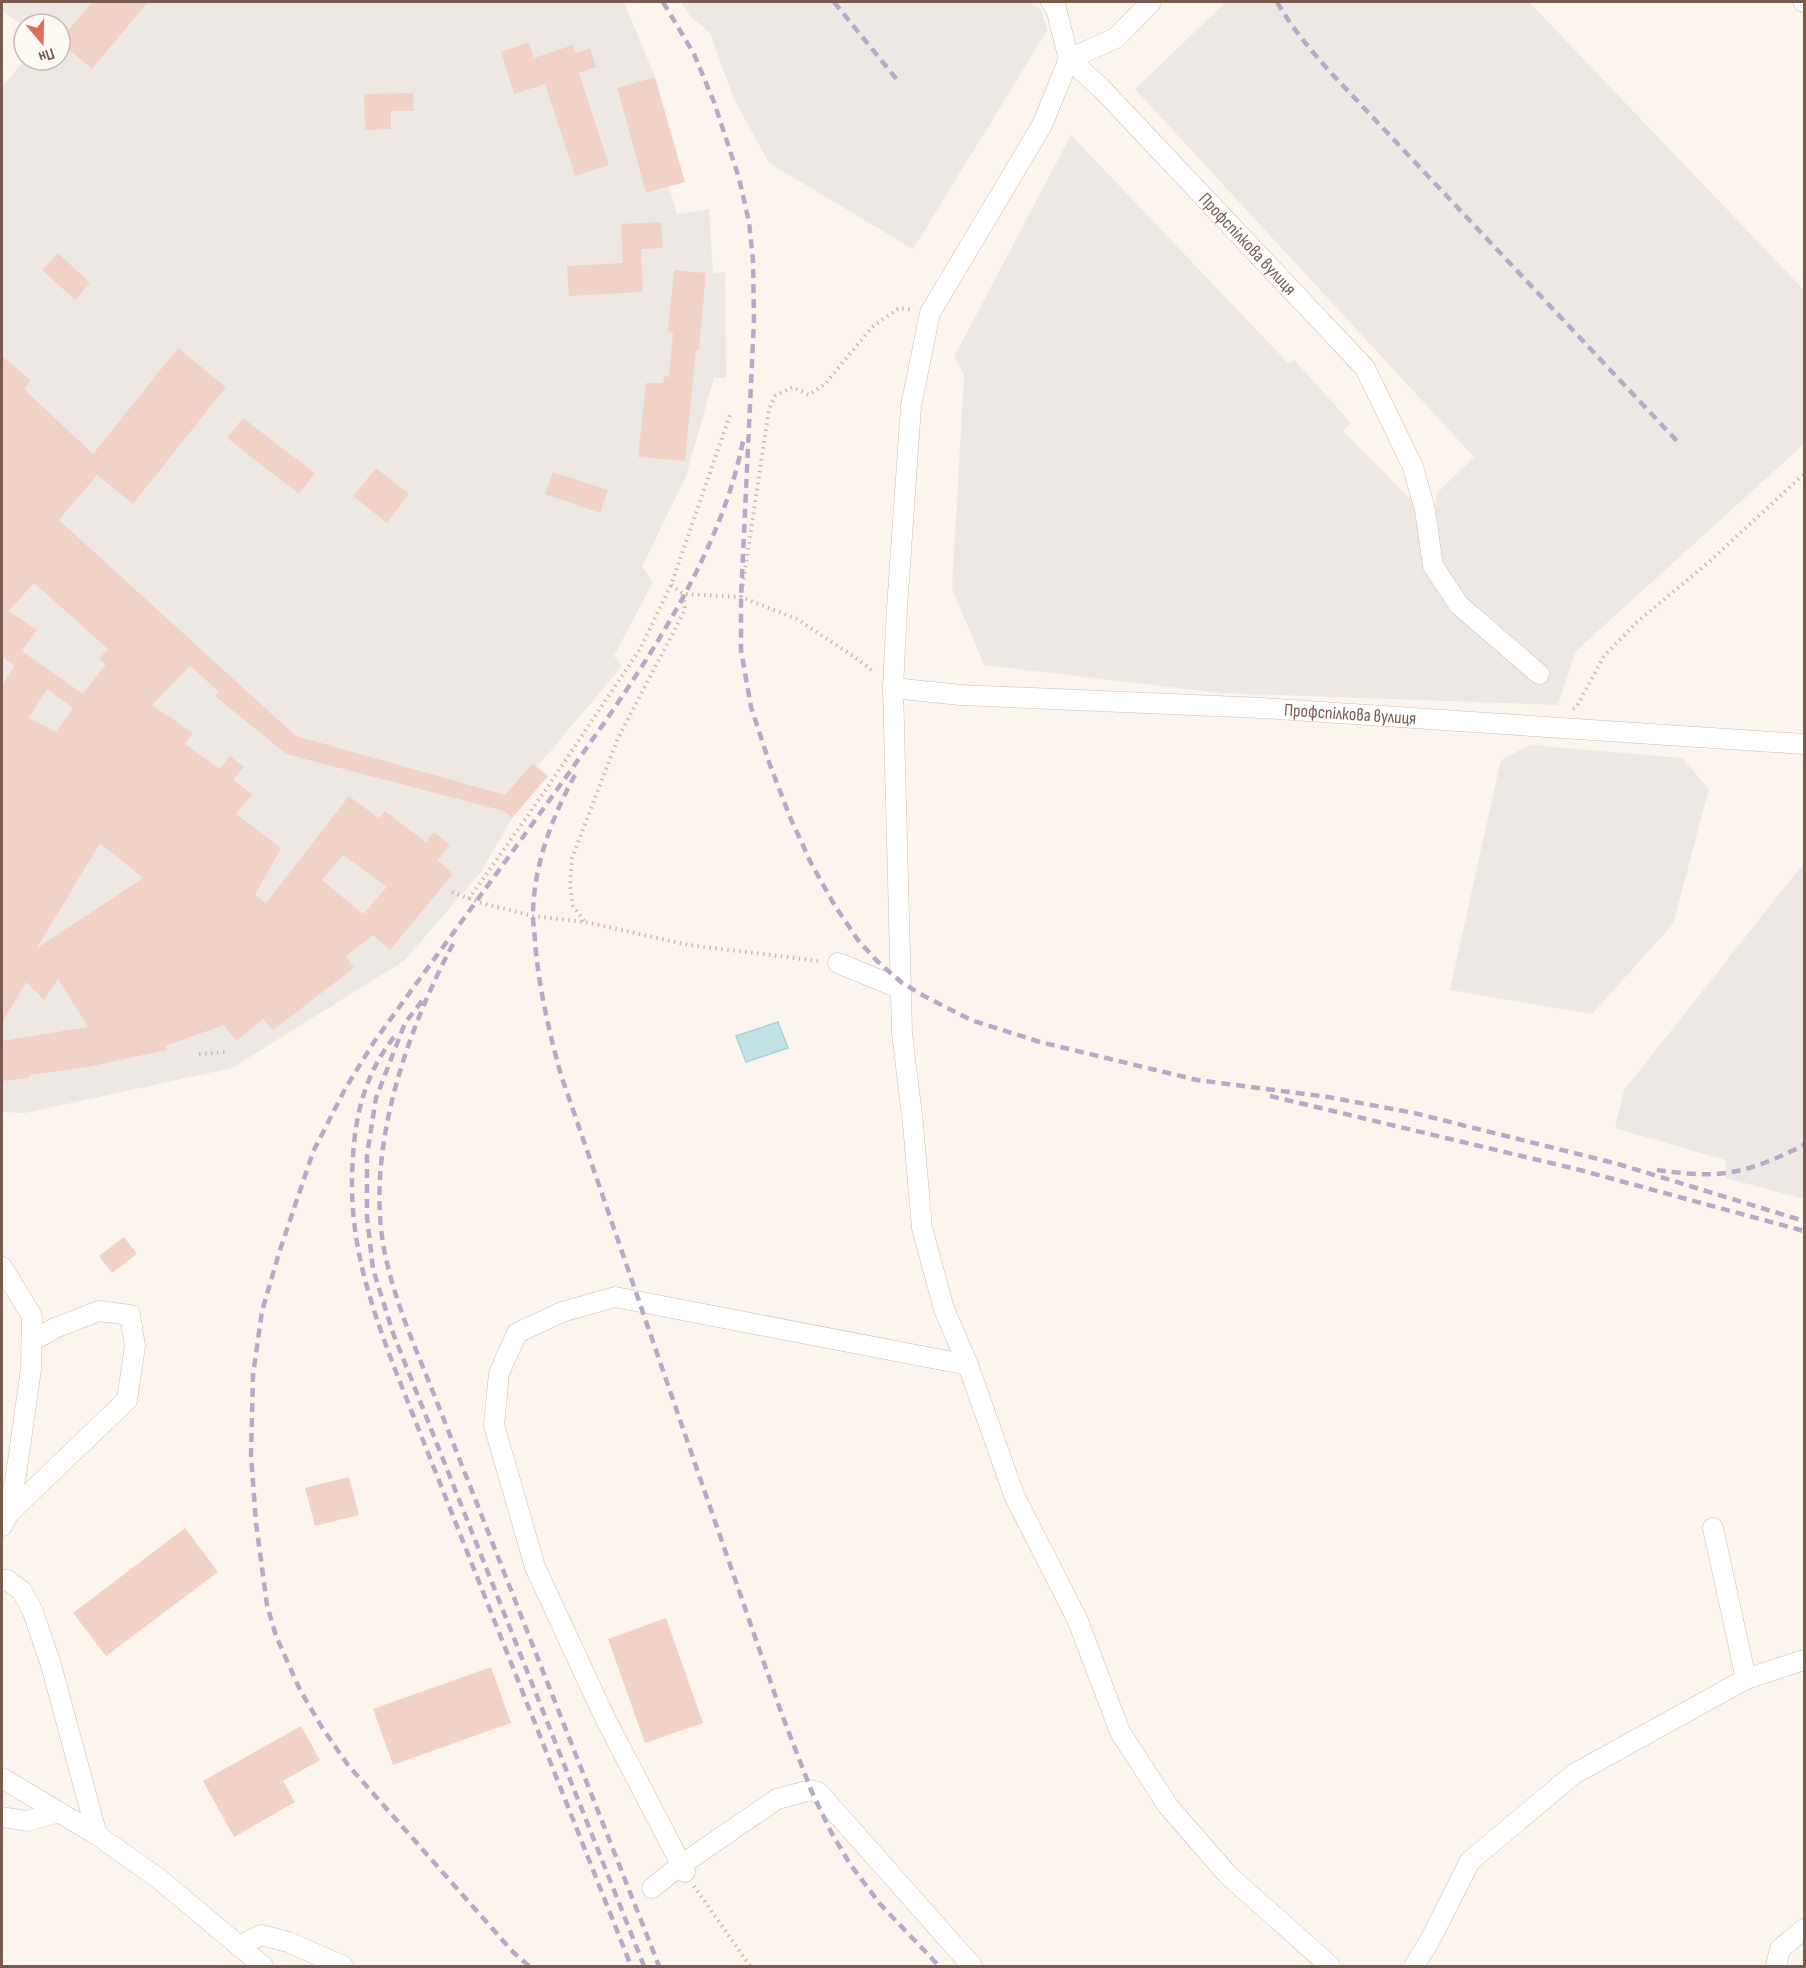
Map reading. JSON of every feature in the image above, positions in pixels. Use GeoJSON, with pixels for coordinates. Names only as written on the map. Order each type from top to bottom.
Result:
{"type":"FeatureCollection","features":[{"type":"Feature","properties":{"kind":"street"},"geometry":{"type":"LineString","coordinates":[[1051,2],[1055,5],[1069,59],[1042,125],[930,313],[911,405],[893,688],[902,1033],[922,1228],[944,1309],[968,1365],[1014,1495],[1078,1621],[1120,1732],[1168,1806],[1228,1875],[1330,1966]]}},
{"type":"Feature","properties":{"kind":"street"},"geometry":{"type":"LineString","coordinates":[[1069,59],[1116,38],[1151,2]]}},
{"type":"Feature","properties":{"kind":"street","name":"Профспілкова вулиця"},"geometry":{"type":"LineString","coordinates":[[1069,59],[1109,97],[1365,368],[1413,467],[1425,510],[1433,566],[1459,605],[1539,674]]}},
{"type":"Feature","properties":{"kind":"street","name":"Профспілкова вулиця"},"geometry":{"type":"LineString","coordinates":[[893,688],[961,695],[1262,708],[1804,744]]}},
{"type":"Feature","properties":{"kind":"street"},"geometry":{"type":"LineString","coordinates":[[838,963],[901,989]]}},
{"type":"Feature","properties":{"kind":"street"},"geometry":{"type":"LineString","coordinates":[[2,1267],[32,1316],[31,1369],[16,1475],[4,1520]]}},
{"type":"Feature","properties":{"kind":"street"},"geometry":{"type":"LineString","coordinates":[[683,1869],[605,1718],[535,1567],[494,1425],[499,1373],[517,1333],[562,1312],[615,1297],[968,1365]]}},
{"type":"Feature","properties":{"kind":"street"},"geometry":{"type":"LineString","coordinates":[[4,1520],[127,1400],[135,1346],[130,1315],[99,1311],[55,1328],[32,1341]]}},
{"type":"Feature","properties":{"kind":"street"},"geometry":{"type":"LineString","coordinates":[[1713,1528],[1746,1679]]}},
{"type":"Feature","properties":{"kind":"street"},"geometry":{"type":"LineString","coordinates":[[2,1580],[7,1580],[22,1591],[33,1612],[51,1665],[97,1834]]}},
{"type":"Feature","properties":{"kind":"street"},"geometry":{"type":"LineString","coordinates":[[1414,1966],[1429,1942],[1470,1861],[1574,1774],[1746,1679],[1804,1660]]}},
{"type":"Feature","properties":{"kind":"street"},"geometry":{"type":"LineString","coordinates":[[2,1778],[97,1834],[158,1878],[264,1966]]}},
{"type":"Feature","properties":{"kind":"street"},"geometry":{"type":"LineString","coordinates":[[652,1888],[683,1869],[777,1799],[811,1790],[818,1792],[972,1966]]}},
{"type":"Feature","properties":{"kind":"street"},"geometry":{"type":"LineString","coordinates":[[2,1817],[27,1821],[59,1812]]}},
{"type":"Feature","properties":{"kind":"street"},"geometry":{"type":"LineString","coordinates":[[1776,1966],[1780,1949],[1804,1929]]}},
{"type":"Feature","properties":{"kind":"street"},"geometry":{"type":"LineString","coordinates":[[239,1946],[261,1935],[288,1942],[343,1966]]}},
{"type":"Feature","properties":{"kind":"path"},"geometry":{"type":"LineString","coordinates":[[741,597],[769,409],[776,396],[793,387],[809,395],[825,384],[872,327],[899,308],[930,313]]}},
{"type":"Feature","properties":{"kind":"path"},"geometry":{"type":"LineString","coordinates":[[469,899],[551,783],[640,649],[671,585],[730,415]]}},
{"type":"Feature","properties":{"kind":"path"},"geometry":{"type":"LineString","coordinates":[[1552,727],[1577,706],[1604,656],[1637,622],[1710,561],[1804,474]]}},
{"type":"Feature","properties":{"kind":"path"},"geometry":{"type":"LineString","coordinates":[[671,585],[683,594],[741,597],[797,619],[856,658],[893,688]]}},
{"type":"Feature","properties":{"kind":"path"},"geometry":{"type":"LineString","coordinates":[[585,921],[573,906],[570,885],[572,858],[618,738],[685,610],[683,594]]}},
{"type":"Feature","properties":{"kind":"path"},"geometry":{"type":"LineString","coordinates":[[452,892],[469,899],[533,916],[585,921],[689,945],[838,963]]}},
{"type":"Feature","properties":{"kind":"path"},"geometry":{"type":"LineString","coordinates":[[200,1054],[225,1052]]}},
{"type":"Feature","properties":{"kind":"path"},"geometry":{"type":"LineString","coordinates":[[683,1869],[750,1966]]}},
{"type":"Feature","properties":{"kind":"shaded area"},"geometry":{"type":"Polygon","coordinates":[[[2,2],[624,2],[655,77],[617,89],[646,193],[669,187],[677,214],[709,209],[713,273],[725,272],[726,378],[714,378],[686,476],[642,567],[653,582],[614,656],[622,666],[538,766],[548,776],[512,818],[481,872],[404,961],[232,1068],[25,1113],[2,1112],[2,87],[15,72],[72,72],[72,12],[12,12],[12,18],[2,10],[2,2]]]}},
{"type":"Feature","properties":{"kind":"shaded area"},"geometry":{"type":"Polygon","coordinates":[[[681,2],[1030,2],[1042,11],[1047,31],[913,249],[769,163],[733,97],[710,33],[690,16],[681,2]]]}},
{"type":"Feature","properties":{"kind":"shaded area"},"geometry":{"type":"Polygon","coordinates":[[[1226,2],[1529,2],[1804,290],[1804,444],[1576,651],[1558,705],[1220,693],[984,665],[952,589],[964,375],[954,357],[1071,135],[1289,364],[1294,360],[1351,423],[1343,431],[1433,522],[1437,493],[1474,457],[1135,89],[1226,2]]]}},
{"type":"Feature","properties":{"kind":"shaded area"},"geometry":{"type":"Polygon","coordinates":[[[1530,745],[1682,758],[1709,789],[1673,924],[1592,1014],[1450,990],[1501,760],[1530,745]]]}},
{"type":"Feature","properties":{"kind":"shaded area"},"geometry":{"type":"Polygon","coordinates":[[[1804,863],[1804,1199],[1726,1178],[1725,1160],[1615,1128],[1624,1090],[1804,863]]]}},
{"type":"Feature","properties":{"kind":"water"},"geometry":{"type":"Polygon","coordinates":[[[778,1022],[788,1048],[746,1062],[736,1036],[778,1022]]]}},
{"type":"Feature","properties":{"kind":"building"},"geometry":{"type":"Polygon","coordinates":[[[92,2],[148,2],[92,69],[72,52],[72,26],[92,2]]]}},
{"type":"Feature","properties":{"kind":"building"},"geometry":{"type":"Polygon","coordinates":[[[529,42],[534,58],[573,45],[576,53],[590,48],[596,67],[579,73],[609,165],[575,176],[545,84],[514,94],[501,52],[529,42]]]}},
{"type":"Feature","properties":{"kind":"building"},"geometry":{"type":"Polygon","coordinates":[[[655,77],[685,182],[646,193],[617,88],[655,77]]]}},
{"type":"Feature","properties":{"kind":"building"},"geometry":{"type":"Polygon","coordinates":[[[413,93],[414,111],[391,111],[391,129],[365,130],[364,94],[413,93]]]}},
{"type":"Feature","properties":{"kind":"building"},"geometry":{"type":"Polygon","coordinates":[[[661,222],[663,248],[641,249],[643,292],[569,296],[567,266],[623,263],[621,224],[661,222]]]}},
{"type":"Feature","properties":{"kind":"building"},"geometry":{"type":"Polygon","coordinates":[[[58,253],[90,283],[75,300],[42,270],[58,253]]]}},
{"type":"Feature","properties":{"kind":"building"},"geometry":{"type":"Polygon","coordinates":[[[674,270],[706,273],[685,461],[638,457],[646,383],[663,383],[664,376],[669,377],[673,332],[668,331],[674,270]]]}},
{"type":"Feature","properties":{"kind":"building"},"geometry":{"type":"Polygon","coordinates":[[[178,348],[226,387],[133,504],[97,475],[59,520],[296,736],[505,795],[532,764],[548,776],[512,818],[504,811],[286,754],[215,696],[218,691],[190,666],[152,705],[193,733],[185,744],[220,769],[230,756],[244,767],[233,780],[252,794],[236,814],[281,848],[255,895],[266,903],[349,796],[379,818],[385,811],[426,842],[434,832],[450,845],[438,860],[453,874],[390,950],[373,935],[346,956],[354,968],[273,1030],[263,1019],[236,1041],[224,1025],[165,1046],[166,1050],[88,1067],[2,1081],[2,1041],[88,1027],[58,979],[44,1000],[26,982],[2,1023],[2,686],[14,666],[2,656],[2,356],[31,380],[24,389],[93,454],[178,348]],[[34,583],[9,611],[37,630],[22,651],[83,694],[106,664],[99,659],[108,649],[34,583]],[[47,689],[29,718],[56,732],[73,708],[47,689]],[[100,843],[37,948],[143,878],[100,843]],[[343,855],[322,880],[363,914],[387,887],[343,855]]]}},
{"type":"Feature","properties":{"kind":"building"},"geometry":{"type":"Polygon","coordinates":[[[243,418],[315,473],[299,494],[227,438],[243,418]]]}},
{"type":"Feature","properties":{"kind":"building"},"geometry":{"type":"Polygon","coordinates":[[[376,468],[409,494],[387,523],[353,496],[376,468]]]}},
{"type":"Feature","properties":{"kind":"building"},"geometry":{"type":"Polygon","coordinates":[[[553,472],[608,490],[600,513],[545,494],[553,472]]]}},
{"type":"Feature","properties":{"kind":"building"},"geometry":{"type":"Polygon","coordinates":[[[124,1237],[137,1254],[112,1273],[99,1256],[124,1237]]]}},
{"type":"Feature","properties":{"kind":"building"},"geometry":{"type":"Polygon","coordinates":[[[349,1477],[359,1515],[315,1526],[305,1488],[349,1477]]]}},
{"type":"Feature","properties":{"kind":"building"},"geometry":{"type":"Polygon","coordinates":[[[185,1528],[218,1572],[106,1656],[73,1613],[185,1528]]]}},
{"type":"Feature","properties":{"kind":"building"},"geometry":{"type":"Polygon","coordinates":[[[666,1618],[703,1723],[645,1743],[608,1639],[666,1618]]]}},
{"type":"Feature","properties":{"kind":"building"},"geometry":{"type":"Polygon","coordinates":[[[491,1667],[511,1723],[393,1765],[373,1709],[491,1667]]]}},
{"type":"Feature","properties":{"kind":"building"},"geometry":{"type":"Polygon","coordinates":[[[301,1726],[320,1760],[283,1781],[295,1802],[234,1837],[203,1781],[301,1726]]]}},
{"type":"Feature","properties":{"kind":"railway"},"geometry":{"type":"LineString","coordinates":[[663,2],[694,54],[714,102],[739,178],[749,222],[753,260],[754,320],[741,597],[741,650],[751,707],[770,765],[811,863],[835,906],[858,940],[877,961],[901,982],[971,1020],[1040,1042],[1197,1080],[1328,1097],[1414,1113],[1618,1164],[1804,1221]]}},
{"type":"Feature","properties":{"kind":"railway"},"geometry":{"type":"LineString","coordinates":[[834,2],[898,81]]}},
{"type":"Feature","properties":{"kind":"railway"},"geometry":{"type":"LineString","coordinates":[[1277,2],[1303,40],[1333,75],[1677,441]]}},
{"type":"Feature","properties":{"kind":"railway"},"geometry":{"type":"LineString","coordinates":[[529,1966],[513,1952],[348,1765],[300,1690],[276,1636],[267,1605],[256,1523],[251,1455],[253,1375],[262,1311],[280,1250],[313,1152],[345,1089],[374,1042],[616,706],[670,621],[694,577],[714,532],[731,487],[743,441]]}},
{"type":"Feature","properties":{"kind":"railway"},"geometry":{"type":"LineString","coordinates":[[575,775],[545,843],[536,879],[533,916],[542,993],[561,1075],[781,1712],[811,1790],[831,1832],[850,1864],[880,1904],[939,1966]]}},
{"type":"Feature","properties":{"kind":"railway"},"geometry":{"type":"LineString","coordinates":[[453,944],[436,978],[405,1054],[385,1135],[380,1176],[380,1216],[385,1254],[394,1289],[413,1341],[659,1966]]}},
{"type":"Feature","properties":{"kind":"railway"},"geometry":{"type":"LineString","coordinates":[[422,1001],[405,1023],[376,1098],[367,1155],[367,1217],[373,1269],[393,1333],[644,1966]]}},
{"type":"Feature","properties":{"kind":"railway"},"geometry":{"type":"LineString","coordinates":[[394,1037],[376,1064],[364,1093],[354,1139],[353,1213],[362,1266],[396,1372],[631,1966]]}},
{"type":"Feature","properties":{"kind":"railway"},"geometry":{"type":"LineString","coordinates":[[1270,1096],[1580,1170],[1804,1231]]}},
{"type":"Feature","properties":{"kind":"railway"},"geometry":{"type":"LineString","coordinates":[[1657,1170],[1700,1174],[1726,1173],[1757,1166],[1804,1145]]}}]}
